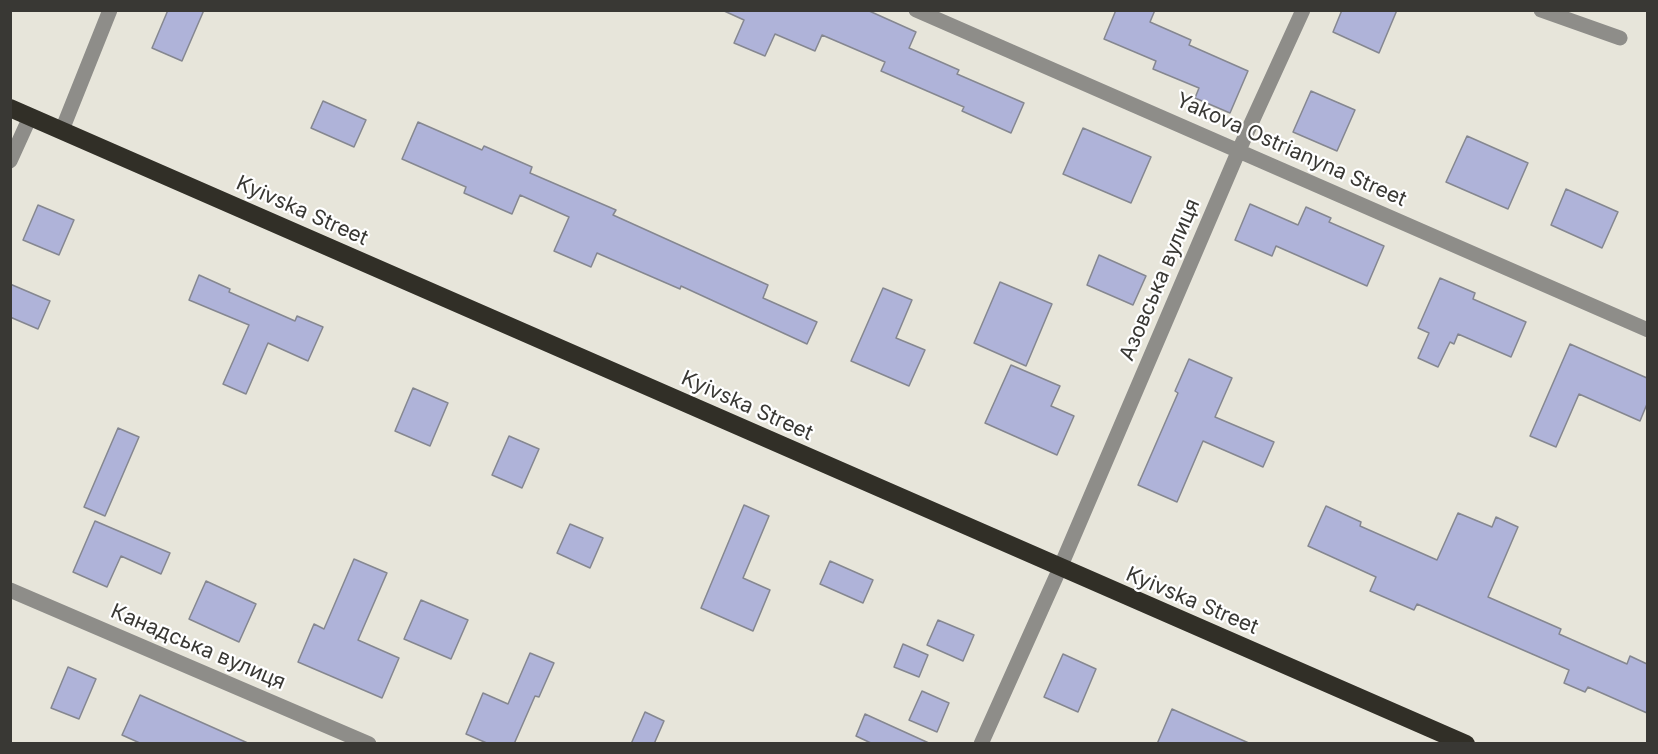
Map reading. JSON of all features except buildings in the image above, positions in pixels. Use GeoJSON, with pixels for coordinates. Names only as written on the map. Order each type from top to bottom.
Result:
{"type":"FeatureCollection","features":[{"type":"Feature","properties":{"kind":"highway","name":"Kyivska Street"},"geometry":{"type":"LineString","coordinates":[[10,108],[1466,744]]}},
{"type":"Feature","properties":{"kind":"street"},"geometry":{"type":"LineString","coordinates":[[62,130],[110,10]]}},
{"type":"Feature","properties":{"kind":"street","name":"Yakova Ostrianyna Street"},"geometry":{"type":"LineString","coordinates":[[916,10],[1647,330]]}},
{"type":"Feature","properties":{"kind":"street","name":"Азовська вулиця"},"geometry":{"type":"LineString","coordinates":[[981,744],[1060,568],[1239,150],[1303,10]]}},
{"type":"Feature","properties":{"kind":"street"},"geometry":{"type":"LineString","coordinates":[[1541,10],[1620,38]]}},
{"type":"Feature","properties":{"kind":"street"},"geometry":{"type":"LineString","coordinates":[[10,161],[30,117]]}},
{"type":"Feature","properties":{"kind":"street","name":"Канадська вулиця"},"geometry":{"type":"LineString","coordinates":[[10,590],[369,744]]}}]}
